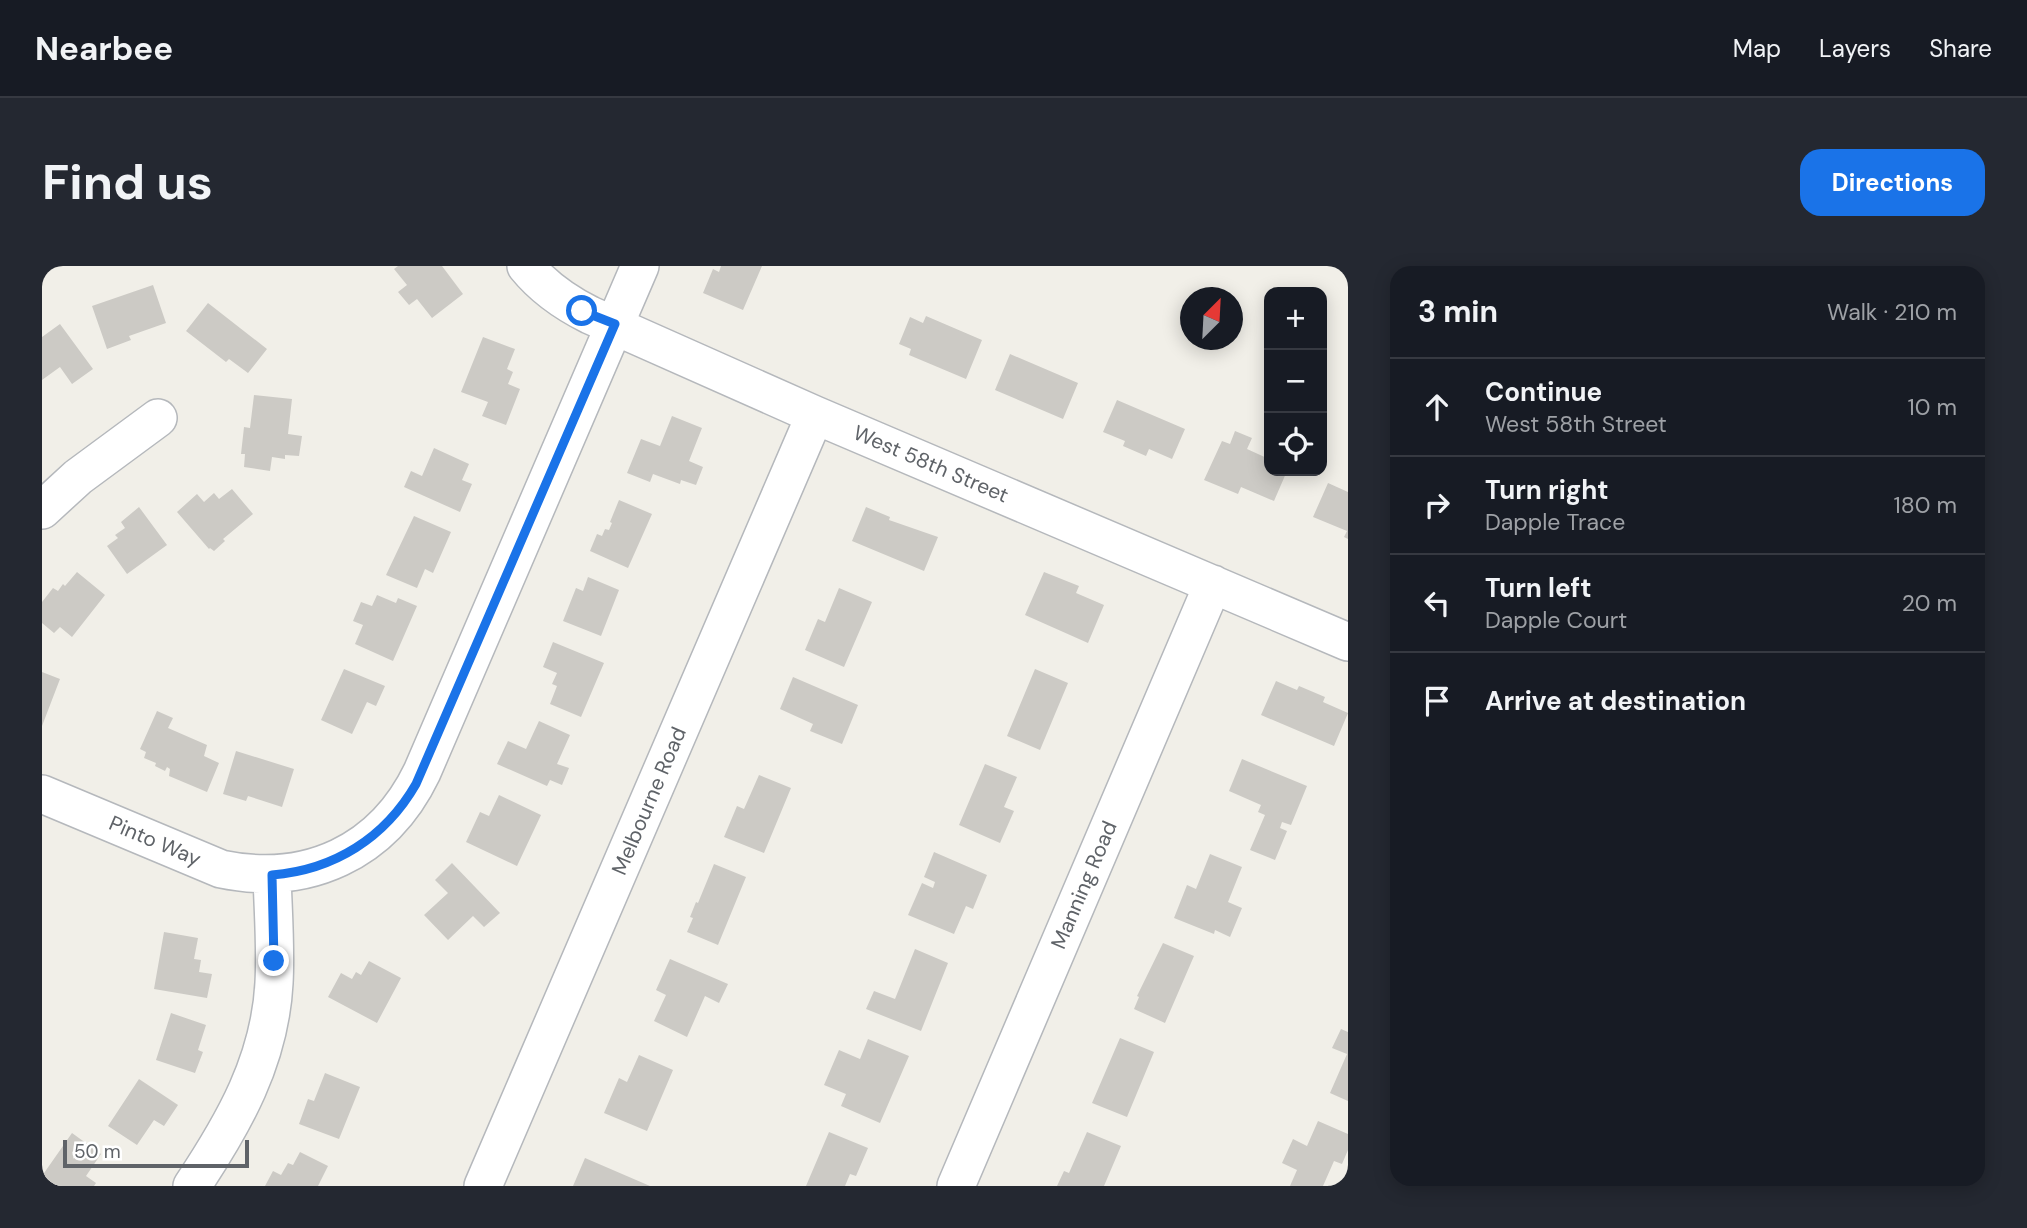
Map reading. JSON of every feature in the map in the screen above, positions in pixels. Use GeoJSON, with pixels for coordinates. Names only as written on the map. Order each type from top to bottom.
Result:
{"type":"FeatureCollection","features":[{"type":"Feature","properties":{"kind":"street","name":"West 58th Street"},"geometry":{"type":"LineString","coordinates":[[526,266],[546,287],[567,302],[615,324],[815,415],[1348,642]]}},
{"type":"Feature","properties":{"kind":"street","name":"Pinto Way"},"geometry":{"type":"LineString","coordinates":[[42,794],[221,869],[250,874],[296,873],[318,867],[361,846],[389,822],[411,793],[640,266]]}},
{"type":"Feature","properties":{"kind":"street","name":"Melbourne Road"},"geometry":{"type":"LineString","coordinates":[[483,1186],[815,415]]}},
{"type":"Feature","properties":{"kind":"street"},"geometry":{"type":"LineString","coordinates":[[42,510],[78,477],[158,418]]}},
{"type":"Feature","properties":{"kind":"street","name":"Manning Road"},"geometry":{"type":"LineString","coordinates":[[956,1186],[1213,584]]}},
{"type":"Feature","properties":{"kind":"street"},"geometry":{"type":"LineString","coordinates":[[192,1186],[236,1116],[255,1073],[265,1040],[274,983],[272,875]]}},
{"type":"Feature","properties":{"kind":"building"},"geometry":{"type":"Polygon","coordinates":[[[398,266],[442,266],[463,294],[432,318],[417,299],[409,305],[398,292],[407,285],[394,269],[398,266]]]}},
{"type":"Feature","properties":{"kind":"building"},"geometry":{"type":"Polygon","coordinates":[[[721,266],[762,266],[743,310],[703,293],[713,269],[719,272],[721,266]]]}},
{"type":"Feature","properties":{"kind":"building"},"geometry":{"type":"Polygon","coordinates":[[[153,285],[166,323],[129,336],[131,340],[107,349],[92,306],[153,285]]]}},
{"type":"Feature","properties":{"kind":"building"},"geometry":{"type":"Polygon","coordinates":[[[208,303],[267,349],[248,373],[229,359],[226,362],[186,331],[208,303]]]}},
{"type":"Feature","properties":{"kind":"building"},"geometry":{"type":"Polygon","coordinates":[[[926,316],[982,340],[966,379],[909,355],[911,349],[899,344],[910,317],[923,323],[926,316]]]}},
{"type":"Feature","properties":{"kind":"building"},"geometry":{"type":"Polygon","coordinates":[[[60,324],[93,369],[72,384],[60,367],[42,380],[42,337],[60,324]]]}},
{"type":"Feature","properties":{"kind":"building"},"geometry":{"type":"Polygon","coordinates":[[[483,337],[515,349],[507,369],[513,372],[508,384],[520,389],[506,425],[482,416],[488,402],[461,392],[483,337]]]}},
{"type":"Feature","properties":{"kind":"building"},"geometry":{"type":"Polygon","coordinates":[[[1010,354],[1078,383],[1063,419],[995,390],[1010,354]]]}},
{"type":"Feature","properties":{"kind":"building"},"geometry":{"type":"Polygon","coordinates":[[[254,395],[292,399],[288,434],[302,436],[299,456],[285,455],[285,459],[272,457],[270,471],[244,467],[245,454],[241,454],[244,427],[250,428],[254,395]]]}},
{"type":"Feature","properties":{"kind":"building"},"geometry":{"type":"Polygon","coordinates":[[[1117,400],[1185,429],[1172,459],[1149,449],[1146,456],[1123,446],[1125,441],[1103,432],[1117,400]]]}},
{"type":"Feature","properties":{"kind":"building"},"geometry":{"type":"Polygon","coordinates":[[[672,416],[702,428],[689,461],[703,467],[696,485],[681,480],[680,484],[653,474],[650,482],[627,473],[641,439],[660,446],[672,416]]]}},
{"type":"Feature","properties":{"kind":"building"},"geometry":{"type":"Polygon","coordinates":[[[1235,431],[1252,438],[1247,449],[1264,457],[1264,476],[1285,476],[1274,501],[1241,487],[1238,494],[1204,480],[1222,441],[1230,444],[1235,431]]]}},
{"type":"Feature","properties":{"kind":"building"},"geometry":{"type":"Polygon","coordinates":[[[434,448],[469,464],[462,480],[472,484],[460,512],[404,487],[411,471],[422,476],[434,448]]]}},
{"type":"Feature","properties":{"kind":"building"},"geometry":{"type":"Polygon","coordinates":[[[1328,483],[1348,492],[1348,539],[1344,537],[1347,531],[1313,517],[1328,483]]]}},
{"type":"Feature","properties":{"kind":"building"},"geometry":{"type":"Polygon","coordinates":[[[232,489],[253,514],[223,539],[225,541],[214,551],[209,549],[177,512],[197,494],[204,502],[214,493],[219,499],[232,489]]]}},
{"type":"Feature","properties":{"kind":"building"},"geometry":{"type":"Polygon","coordinates":[[[619,500],[652,514],[628,568],[590,551],[597,534],[602,536],[605,529],[609,530],[619,500]]]}},
{"type":"Feature","properties":{"kind":"building"},"geometry":{"type":"Polygon","coordinates":[[[139,507],[167,545],[127,574],[107,546],[118,538],[115,535],[125,528],[121,522],[139,507]]]}},
{"type":"Feature","properties":{"kind":"building"},"geometry":{"type":"Polygon","coordinates":[[[866,507],[890,517],[889,520],[938,537],[924,571],[852,541],[866,507]]]}},
{"type":"Feature","properties":{"kind":"building"},"geometry":{"type":"Polygon","coordinates":[[[414,516],[451,532],[433,573],[425,569],[417,588],[386,575],[414,516]]]}},
{"type":"Feature","properties":{"kind":"building"},"geometry":{"type":"Polygon","coordinates":[[[77,572],[105,595],[72,637],[60,627],[54,633],[42,623],[42,602],[53,588],[58,591],[77,572]]]}},
{"type":"Feature","properties":{"kind":"building"},"geometry":{"type":"Polygon","coordinates":[[[1044,572],[1079,586],[1076,593],[1104,605],[1088,643],[1025,615],[1044,572]]]}},
{"type":"Feature","properties":{"kind":"building"},"geometry":{"type":"Polygon","coordinates":[[[588,577],[619,590],[601,636],[563,621],[576,588],[583,591],[588,577]]]}},
{"type":"Feature","properties":{"kind":"building"},"geometry":{"type":"Polygon","coordinates":[[[839,588],[872,602],[844,667],[805,650],[818,619],[825,622],[839,588]]]}},
{"type":"Feature","properties":{"kind":"building"},"geometry":{"type":"Polygon","coordinates":[[[377,595],[396,603],[398,598],[417,606],[393,661],[355,644],[363,625],[353,621],[361,602],[372,606],[377,595]]]}},
{"type":"Feature","properties":{"kind":"building"},"geometry":{"type":"Polygon","coordinates":[[[553,642],[604,663],[581,717],[550,704],[557,686],[552,684],[557,673],[543,667],[553,642]]]}},
{"type":"Feature","properties":{"kind":"building"},"geometry":{"type":"Polygon","coordinates":[[[344,669],[385,686],[376,706],[367,702],[352,734],[321,720],[344,669]]]}},
{"type":"Feature","properties":{"kind":"building"},"geometry":{"type":"Polygon","coordinates":[[[1035,669],[1068,683],[1040,750],[1007,736],[1035,669]]]}},
{"type":"Feature","properties":{"kind":"building"},"geometry":{"type":"Polygon","coordinates":[[[42,672],[60,679],[42,726],[42,672]]]}},
{"type":"Feature","properties":{"kind":"building"},"geometry":{"type":"Polygon","coordinates":[[[793,677],[858,705],[842,744],[810,731],[813,724],[780,709],[793,677]]]}},
{"type":"Feature","properties":{"kind":"building"},"geometry":{"type":"Polygon","coordinates":[[[1276,681],[1297,690],[1299,686],[1325,697],[1323,702],[1348,713],[1334,746],[1261,715],[1276,681]]]}},
{"type":"Feature","properties":{"kind":"building"},"geometry":{"type":"Polygon","coordinates":[[[157,711],[173,718],[168,728],[207,745],[204,756],[219,763],[207,792],[169,776],[170,769],[167,767],[165,771],[144,758],[146,752],[140,749],[157,711]]]}},
{"type":"Feature","properties":{"kind":"building"},"geometry":{"type":"Polygon","coordinates":[[[539,721],[570,735],[557,764],[569,768],[562,785],[550,780],[547,786],[497,764],[508,741],[526,749],[539,721]]]}},
{"type":"Feature","properties":{"kind":"building"},"geometry":{"type":"Polygon","coordinates":[[[236,751],[294,769],[282,807],[248,796],[246,801],[223,794],[236,751]]]}},
{"type":"Feature","properties":{"kind":"building"},"geometry":{"type":"Polygon","coordinates":[[[1242,759],[1307,786],[1291,825],[1282,822],[1280,828],[1287,831],[1275,860],[1250,850],[1265,815],[1258,812],[1261,805],[1229,791],[1242,759]]]}},
{"type":"Feature","properties":{"kind":"building"},"geometry":{"type":"Polygon","coordinates":[[[985,764],[1017,777],[1004,807],[1014,811],[1000,843],[959,825],[985,764]]]}},
{"type":"Feature","properties":{"kind":"building"},"geometry":{"type":"Polygon","coordinates":[[[759,775],[791,788],[764,853],[724,837],[737,806],[744,809],[759,775]]]}},
{"type":"Feature","properties":{"kind":"building"},"geometry":{"type":"Polygon","coordinates":[[[499,795],[541,815],[517,866],[466,842],[480,812],[489,816],[499,795]]]}},
{"type":"Feature","properties":{"kind":"building"},"geometry":{"type":"Polygon","coordinates":[[[934,852],[987,875],[973,909],[966,906],[954,934],[908,915],[922,883],[933,888],[935,882],[924,877],[934,852]]]}},
{"type":"Feature","properties":{"kind":"building"},"geometry":{"type":"Polygon","coordinates":[[[1210,854],[1242,867],[1228,902],[1242,908],[1230,937],[1215,930],[1214,934],[1174,918],[1187,885],[1196,889],[1210,854]]]}},
{"type":"Feature","properties":{"kind":"building"},"geometry":{"type":"Polygon","coordinates":[[[452,863],[500,913],[484,927],[473,916],[448,940],[424,915],[448,893],[435,880],[452,863]]]}},
{"type":"Feature","properties":{"kind":"building"},"geometry":{"type":"Polygon","coordinates":[[[714,864],[746,877],[718,945],[687,932],[693,918],[690,917],[714,864]]]}},
{"type":"Feature","properties":{"kind":"building"},"geometry":{"type":"Polygon","coordinates":[[[164,932],[198,938],[194,959],[201,960],[199,972],[212,974],[207,998],[154,989],[164,932]]]}},
{"type":"Feature","properties":{"kind":"building"},"geometry":{"type":"Polygon","coordinates":[[[1163,943],[1194,956],[1165,1023],[1134,1009],[1139,997],[1137,996],[1163,943]]]}},
{"type":"Feature","properties":{"kind":"building"},"geometry":{"type":"Polygon","coordinates":[[[915,949],[948,963],[921,1031],[866,1009],[874,991],[895,999],[915,949]]]}},
{"type":"Feature","properties":{"kind":"building"},"geometry":{"type":"Polygon","coordinates":[[[670,959],[728,984],[719,1003],[705,996],[687,1037],[654,1021],[666,995],[656,990],[670,959]]]}},
{"type":"Feature","properties":{"kind":"building"},"geometry":{"type":"Polygon","coordinates":[[[369,961],[401,978],[377,1023],[328,997],[341,973],[352,979],[356,972],[361,975],[369,961]]]}},
{"type":"Feature","properties":{"kind":"building"},"geometry":{"type":"Polygon","coordinates":[[[171,1013],[206,1025],[198,1050],[203,1052],[195,1073],[156,1060],[171,1013]]]}},
{"type":"Feature","properties":{"kind":"building"},"geometry":{"type":"Polygon","coordinates":[[[1341,1029],[1348,1032],[1348,1101],[1330,1093],[1347,1054],[1332,1048],[1341,1029]]]}},
{"type":"Feature","properties":{"kind":"building"},"geometry":{"type":"Polygon","coordinates":[[[1120,1038],[1154,1052],[1127,1117],[1092,1103],[1120,1038]]]}},
{"type":"Feature","properties":{"kind":"building"},"geometry":{"type":"Polygon","coordinates":[[[868,1039],[909,1056],[880,1123],[841,1106],[846,1094],[824,1085],[839,1050],[860,1059],[868,1039]]]}},
{"type":"Feature","properties":{"kind":"building"},"geometry":{"type":"Polygon","coordinates":[[[639,1055],[673,1070],[647,1131],[604,1113],[619,1078],[627,1082],[639,1055]]]}},
{"type":"Feature","properties":{"kind":"building"},"geometry":{"type":"Polygon","coordinates":[[[325,1073],[360,1087],[339,1139],[299,1124],[308,1099],[314,1101],[325,1073]]]}},
{"type":"Feature","properties":{"kind":"building"},"geometry":{"type":"Polygon","coordinates":[[[139,1079],[178,1105],[164,1126],[154,1120],[137,1145],[108,1126],[139,1079]]]}},
{"type":"Feature","properties":{"kind":"building"},"geometry":{"type":"Polygon","coordinates":[[[1318,1121],[1348,1134],[1348,1150],[1342,1164],[1334,1161],[1323,1186],[1290,1186],[1297,1170],[1282,1163],[1293,1139],[1307,1146],[1318,1121]]]}},
{"type":"Feature","properties":{"kind":"building"},"geometry":{"type":"Polygon","coordinates":[[[829,1132],[868,1148],[856,1176],[850,1174],[845,1186],[806,1186],[829,1132]]]}},
{"type":"Feature","properties":{"kind":"building"},"geometry":{"type":"Polygon","coordinates":[[[1087,1132],[1121,1146],[1104,1186],[1057,1186],[1064,1171],[1069,1173],[1087,1132]]]}},
{"type":"Feature","properties":{"kind":"building"},"geometry":{"type":"Polygon","coordinates":[[[72,1133],[101,1154],[86,1176],[96,1183],[94,1186],[56,1186],[42,1176],[72,1133]]]}},
{"type":"Feature","properties":{"kind":"building"},"geometry":{"type":"Polygon","coordinates":[[[300,1152],[328,1166],[318,1186],[265,1186],[273,1171],[281,1175],[288,1163],[293,1165],[300,1152]]]}},
{"type":"Feature","properties":{"kind":"building"},"geometry":{"type":"Polygon","coordinates":[[[585,1158],[650,1186],[573,1186],[585,1158]]]}},
{"type":"Feature","properties":{"kind":"route"},"geometry":{"type":"LineString","coordinates":[[274,961],[272,875],[296,873],[318,867],[361,846],[389,822],[416,784],[615,324],[582,311]]}}]}
